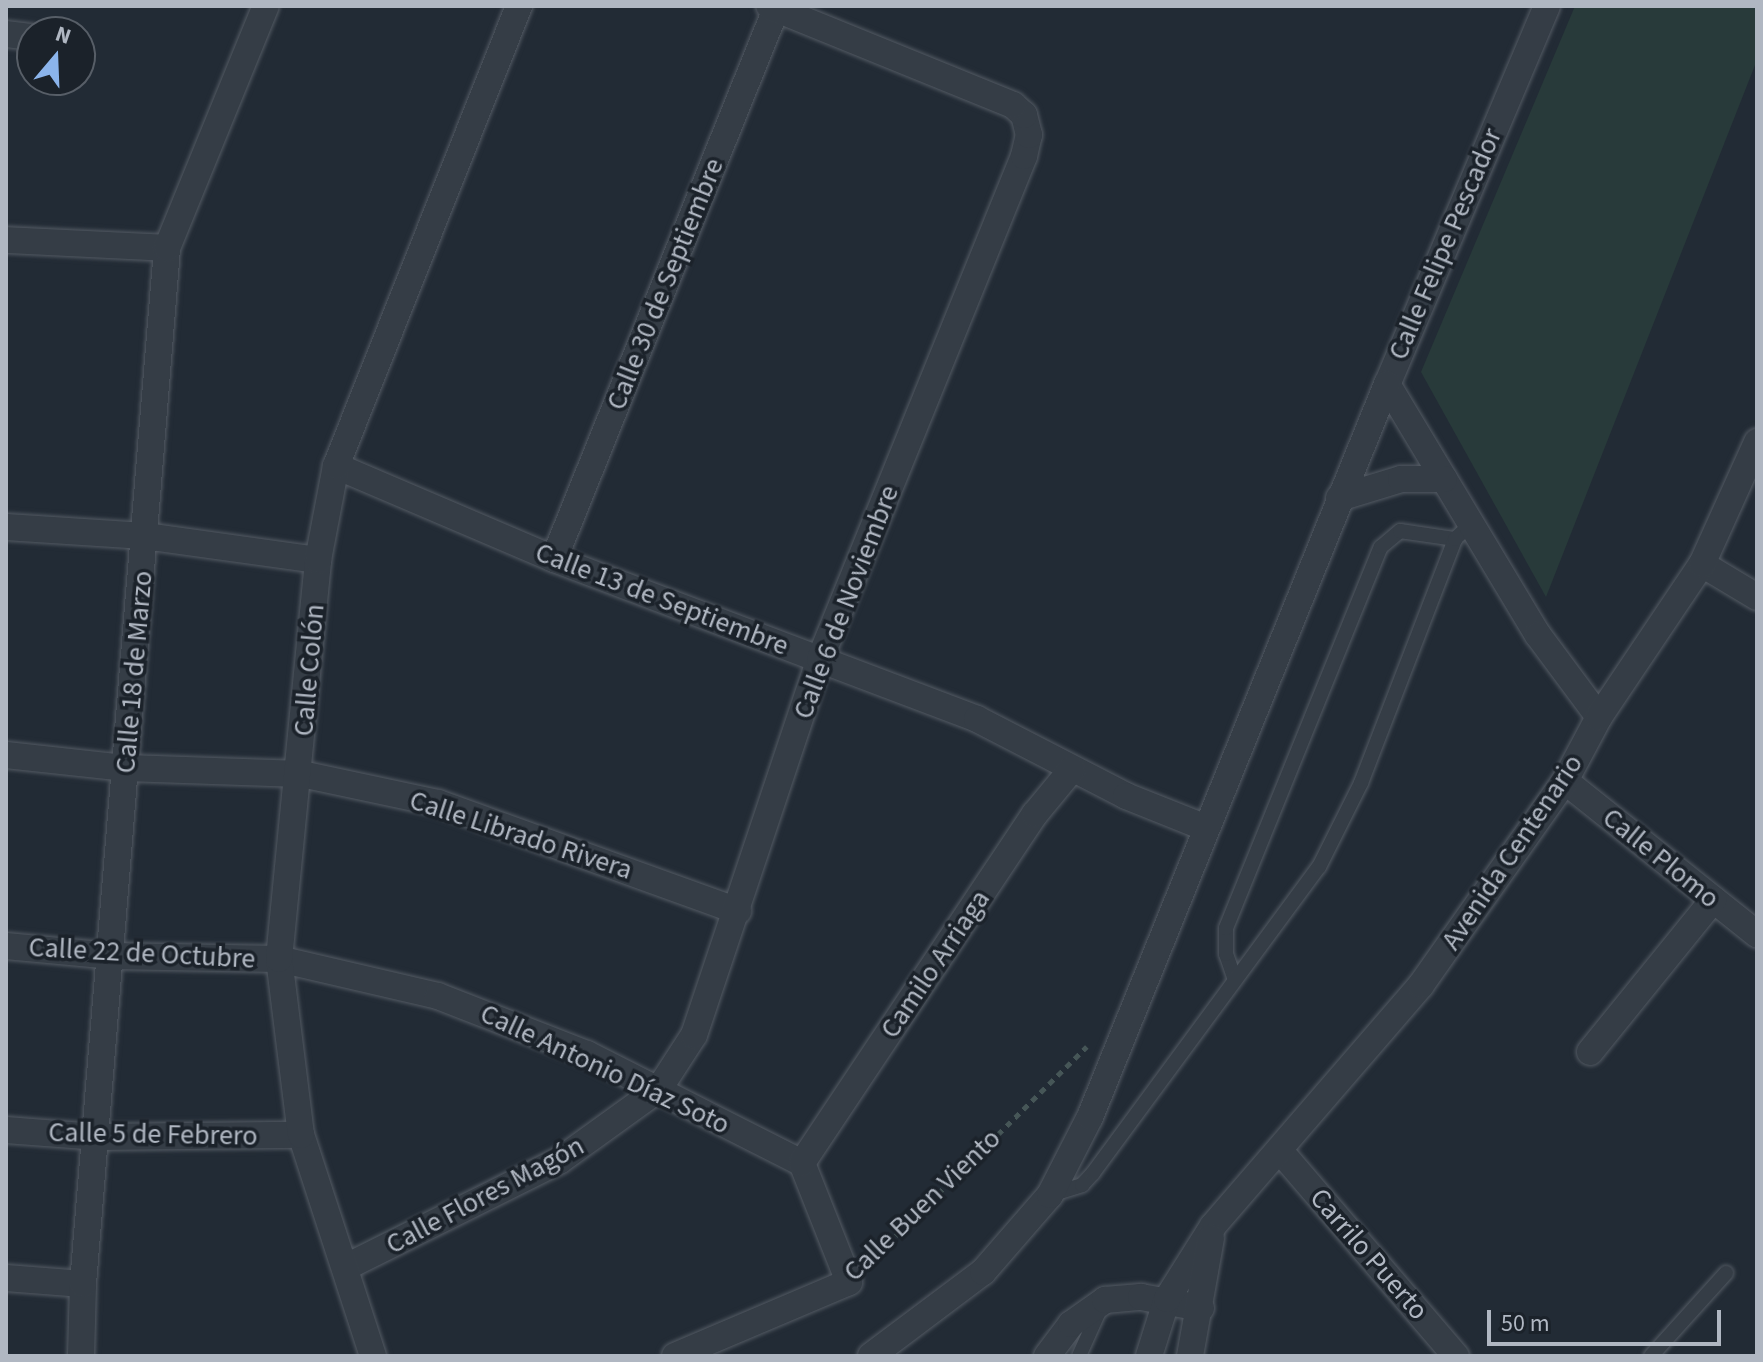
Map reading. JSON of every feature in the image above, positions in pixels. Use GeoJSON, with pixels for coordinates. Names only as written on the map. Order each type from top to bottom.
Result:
{"type":"FeatureCollection","features":[{"type":"Feature","properties":{"kind":"street","name":"Calle 18 de Marzo"},"geometry":{"type":"LineString","coordinates":[[81,1356],[83,1284],[167,248],[266,6]]}},
{"type":"Feature","properties":{"kind":"street","name":"Calle Colón"},"geometry":{"type":"LineString","coordinates":[[373,1356],[301,1135],[279,959],[301,774],[318,560],[336,466],[519,6]]}},
{"type":"Feature","properties":{"kind":"street","name":"Calle Felipe Pescador"},"geometry":{"type":"LineString","coordinates":[[1547,6],[1387,384],[1444,479],[1463,531],[1599,717]]}},
{"type":"Feature","properties":{"kind":"street","name":"Calle 6 de Noviembre"},"geometry":{"type":"LineString","coordinates":[[659,1089],[694,1035],[820,659],[1024,156],[1029,135],[1024,115],[1013,105],[772,7]]}},
{"type":"Feature","properties":{"kind":"street","name":"Calle 30 de Septiembre"},"geometry":{"type":"LineString","coordinates":[[554,559],[772,7]]}},
{"type":"Feature","properties":{"kind":"street"},"geometry":{"type":"LineString","coordinates":[[6,240],[167,248]]}},
{"type":"Feature","properties":{"kind":"street"},"geometry":{"type":"LineString","coordinates":[[871,1356],[983,1272],[1050,1195],[1090,1117],[1387,384]]}},
{"type":"Feature","properties":{"kind":"street","name":"Avenida Centenario"},"geometry":{"type":"LineString","coordinates":[[1149,1356],[1167,1299],[1213,1226],[1281,1152],[1421,985],[1565,781],[1599,717],[1702,564],[1757,442]]}},
{"type":"Feature","properties":{"kind":"street","name":"Calle 13 de Septiembre"},"geometry":{"type":"LineString","coordinates":[[336,466],[554,559],[977,719],[1072,769],[1206,828]]}},
{"type":"Feature","properties":{"kind":"street"},"geometry":{"type":"LineString","coordinates":[[1339,498],[1401,479],[1444,479]]}},
{"type":"Feature","properties":{"kind":"street"},"geometry":{"type":"LineString","coordinates":[[6,527],[145,536],[318,560]]}},
{"type":"Feature","properties":{"kind":"street"},"geometry":{"type":"LineString","coordinates":[[1702,564],[1757,597]]}},
{"type":"Feature","properties":{"kind":"street","name":"Calle Librado Rivera"},"geometry":{"type":"LineString","coordinates":[[6,755],[126,768],[301,774],[438,803],[738,911]]}},
{"type":"Feature","properties":{"kind":"street","name":"Camilo Arriaga"},"geometry":{"type":"LineString","coordinates":[[802,1163],[1035,814],[1072,769]]}},
{"type":"Feature","properties":{"kind":"street","name":"Calle Plomo"},"geometry":{"type":"LineString","coordinates":[[1565,781],[1757,934]]}},
{"type":"Feature","properties":{"kind":"street"},"geometry":{"type":"LineString","coordinates":[[1590,1052],[1713,900]]}},
{"type":"Feature","properties":{"kind":"street","name":"Calle 22 de Octubre"},"geometry":{"type":"LineString","coordinates":[[6,946],[111,956],[279,959]]}},
{"type":"Feature","properties":{"kind":"street","name":"Calle Antonio Díaz Soto"},"geometry":{"type":"LineString","coordinates":[[279,959],[438,996],[544,1036],[659,1089],[802,1163]]}},
{"type":"Feature","properties":{"kind":"street","name":"Calle Flores Magón"},"geometry":{"type":"LineString","coordinates":[[346,1267],[559,1161],[659,1089]]}},
{"type":"Feature","properties":{"kind":"street","name":"Calle 5 de Febrero"},"geometry":{"type":"LineString","coordinates":[[6,1130],[96,1137],[301,1135]]}},
{"type":"Feature","properties":{"kind":"street","name":"Carrilo Puerto"},"geometry":{"type":"LineString","coordinates":[[1281,1152],[1456,1356]]}},
{"type":"Feature","properties":{"kind":"street"},"geometry":{"type":"LineString","coordinates":[[802,1163],[849,1282]]}},
{"type":"Feature","properties":{"kind":"street"},"geometry":{"type":"LineString","coordinates":[[1190,1356],[1201,1308],[1213,1226]]}},
{"type":"Feature","properties":{"kind":"street"},"geometry":{"type":"LineString","coordinates":[[6,1278],[83,1284]]}},
{"type":"Feature","properties":{"kind":"street","name":"Calle Buen Viento"},"geometry":{"type":"LineString","coordinates":[[675,1356],[849,1282]]}},
{"type":"Feature","properties":{"kind":"street"},"geometry":{"type":"LineString","coordinates":[[1047,1356],[1071,1324],[1105,1300],[1167,1299],[1201,1308]]}},
{"type":"Feature","properties":{"kind":"lane"},"geometry":{"type":"LineString","coordinates":[[1050,1195],[1082,1185],[1093,1173],[1235,980],[1341,830],[1463,531],[1400,531],[1381,547],[1226,928],[1226,954],[1235,980]]}},
{"type":"Feature","properties":{"kind":"lane"},"geometry":{"type":"LineString","coordinates":[[1651,1356],[1726,1273]]}},
{"type":"Feature","properties":{"kind":"lane"},"geometry":{"type":"LineString","coordinates":[[1079,1356],[1105,1300]]}},
{"type":"Feature","properties":{"kind":"path","name":"Calle Buen Viento"},"geometry":{"type":"LineString","coordinates":[[849,1282],[1092,1041]]}},
{"type":"Feature","properties":{"kind":"shaded area"},"geometry":{"type":"Polygon","coordinates":[[[1575,6],[1757,6],[1757,60],[1546,597],[1421,372],[1575,6]]]}}]}
